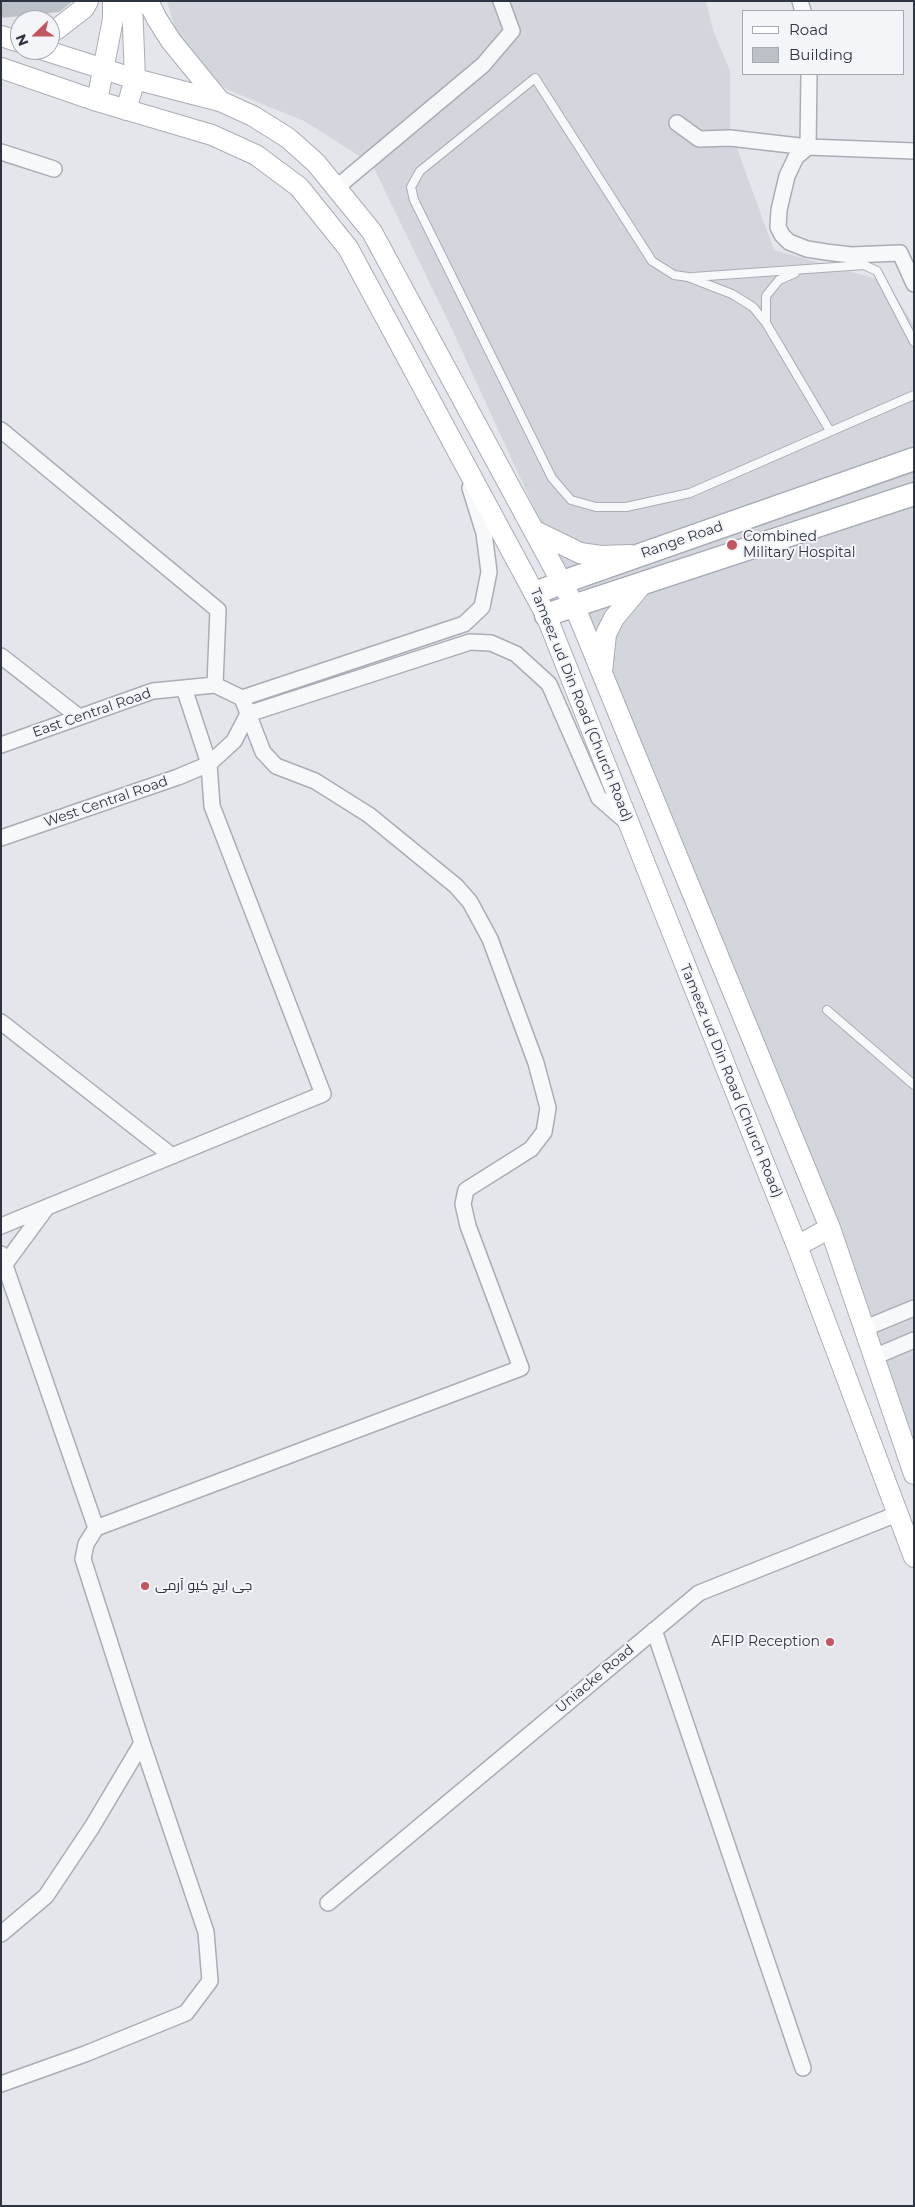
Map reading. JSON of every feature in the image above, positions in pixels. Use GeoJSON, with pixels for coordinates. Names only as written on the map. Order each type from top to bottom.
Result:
{"type":"FeatureCollection","features":[{"type":"Feature","properties":{"kind":"main road"},"geometry":{"type":"LineString","coordinates":[[60,25],[84,8],[88,1]]}},
{"type":"Feature","properties":{"kind":"main road"},"geometry":{"type":"LineString","coordinates":[[97,101],[113,19],[114,1]]}},
{"type":"Feature","properties":{"kind":"main road"},"geometry":{"type":"LineString","coordinates":[[126,110],[135,79],[132,1]]}},
{"type":"Feature","properties":{"kind":"main road"},"geometry":{"type":"LineString","coordinates":[[148,1],[156,19],[171,41],[220,101]]}},
{"type":"Feature","properties":{"kind":"main road","name":"Tameez ud Din Road (Church Road)"},"geometry":{"type":"LineString","coordinates":[[60,55],[135,79],[220,101],[253,116],[288,138],[316,163],[372,232],[574,605],[830,1228],[914,1474]]}},
{"type":"Feature","properties":{"kind":"main road","name":"Tameez ud Din Road (Church Road)"},"geometry":{"type":"LineString","coordinates":[[1,68],[97,101],[212,135],[256,155],[299,187],[343,242],[536,593],[546,615],[797,1246],[914,1557]]}},
{"type":"Feature","properties":{"kind":"main road","name":"Range Road"},"geometry":{"type":"LineString","coordinates":[[536,593],[914,459]]}},
{"type":"Feature","properties":{"kind":"main road"},"geometry":{"type":"LineString","coordinates":[[546,615],[914,494]]}},
{"type":"Feature","properties":{"kind":"main road"},"geometry":{"type":"LineString","coordinates":[[535,531],[580,553],[601,556],[642,554]]}},
{"type":"Feature","properties":{"kind":"main road"},"geometry":{"type":"LineString","coordinates":[[602,673],[606,634],[614,618],[644,582]]}},
{"type":"Feature","properties":{"kind":"main road"},"geometry":{"type":"LineString","coordinates":[[797,1246],[830,1228]]}},
{"type":"Feature","properties":{"kind":"street"},"geometry":{"type":"LineString","coordinates":[[336,188],[483,65],[512,32],[500,1]]}},
{"type":"Feature","properties":{"kind":"street"},"geometry":{"type":"LineString","coordinates":[[809,75],[808,147],[796,158],[788,176],[779,210],[778,227],[782,235],[789,242],[826,252],[851,255],[907,253],[914,284]]}},
{"type":"Feature","properties":{"kind":"street"},"geometry":{"type":"LineString","coordinates":[[677,124],[698,139],[730,138],[808,147],[914,151]]}},
{"type":"Feature","properties":{"kind":"street"},"geometry":{"type":"LineString","coordinates":[[1,152],[54,169]]}},
{"type":"Feature","properties":{"kind":"street"},"geometry":{"type":"LineString","coordinates":[[1,430],[218,610],[214,685],[242,698],[464,624],[482,607],[489,572],[484,533],[471,491],[346,262],[342,254],[343,242]]}},
{"type":"Feature","properties":{"kind":"street"},"geometry":{"type":"LineString","coordinates":[[248,714],[470,642],[491,644],[516,654],[549,684],[599,798],[630,826]]}},
{"type":"Feature","properties":{"kind":"street"},"geometry":{"type":"LineString","coordinates":[[1,656],[79,717]]}},
{"type":"Feature","properties":{"kind":"street","name":"East Central Road"},"geometry":{"type":"LineString","coordinates":[[1,745],[153,691],[214,685]]}},
{"type":"Feature","properties":{"kind":"street"},"geometry":{"type":"LineString","coordinates":[[1,1226],[323,1094],[212,806],[209,764],[184,688]]}},
{"type":"Feature","properties":{"kind":"street"},"geometry":{"type":"LineString","coordinates":[[1,2084],[85,2054],[186,2013],[210,1981],[206,1932],[83,1560],[86,1544],[96,1528],[520,1368],[468,1226],[463,1204],[466,1190],[531,1149],[544,1132],[548,1108],[536,1063],[490,939],[470,902],[456,886],[376,821],[315,781],[276,766],[263,752],[242,698]]}},
{"type":"Feature","properties":{"kind":"street","name":"West Central Road"},"geometry":{"type":"LineString","coordinates":[[1,837],[178,777],[209,764],[234,741],[248,714]]}},
{"type":"Feature","properties":{"kind":"street"},"geometry":{"type":"LineString","coordinates":[[1,1022],[172,1156]]}},
{"type":"Feature","properties":{"kind":"street"},"geometry":{"type":"LineString","coordinates":[[47,1207],[2,1261],[96,1528]]}},
{"type":"Feature","properties":{"kind":"street"},"geometry":{"type":"LineString","coordinates":[[864,1329],[914,1308]]}},
{"type":"Feature","properties":{"kind":"street"},"geometry":{"type":"LineString","coordinates":[[874,1357],[914,1340]]}},
{"type":"Feature","properties":{"kind":"street","name":"Uniacke Road"},"geometry":{"type":"LineString","coordinates":[[328,1903],[699,1593],[897,1514]]}},
{"type":"Feature","properties":{"kind":"street"},"geometry":{"type":"LineString","coordinates":[[654,1630],[803,2068]]}},
{"type":"Feature","properties":{"kind":"street"},"geometry":{"type":"LineString","coordinates":[[1,1934],[46,1896],[92,1827],[142,1743]]}},
{"type":"Feature","properties":{"kind":"lane"},"geometry":{"type":"LineString","coordinates":[[914,342],[877,272],[864,264],[688,277],[674,275],[652,261],[535,78],[420,171],[411,187],[414,200],[552,478],[572,500],[596,507],[626,506],[690,493],[914,394]]}},
{"type":"Feature","properties":{"kind":"lane"},"geometry":{"type":"LineString","coordinates":[[766,323],[766,296],[772,287],[779,280],[803,270]]}},
{"type":"Feature","properties":{"kind":"lane"},"geometry":{"type":"LineString","coordinates":[[688,277],[732,294],[753,307],[766,323],[830,431]]}},
{"type":"Feature","properties":{"kind":"lane"},"geometry":{"type":"LineString","coordinates":[[827,1010],[914,1085]]}},
{"type":"Feature","properties":{"kind":"shaded area","name":"Combined Military Hospital"},"geometry":{"type":"Polygon","coordinates":[[[167,1],[706,1],[713,30],[730,71],[730,129],[774,250],[887,282],[914,326],[914,1465],[651,763],[451,327],[372,164],[304,121],[228,90],[182,52],[167,1]]]}},
{"type":"Feature","properties":{"kind":"building"},"geometry":{"type":"Polygon","coordinates":[[[1,1],[73,1],[60,11],[10,10],[10,17],[1,18],[1,1]]]}},
{"type":"Feature","properties":{"kind":"place","name":"Combined Military Hospital"},"geometry":{"type":"Point","coordinates":[732,545]}},
{"type":"Feature","properties":{"kind":"place","name":"جی ایچ کیو آرمی"},"geometry":{"type":"Point","coordinates":[145,1586]}},
{"type":"Feature","properties":{"kind":"place","name":"AFIP Reception"},"geometry":{"type":"Point","coordinates":[830,1642]}}]}
